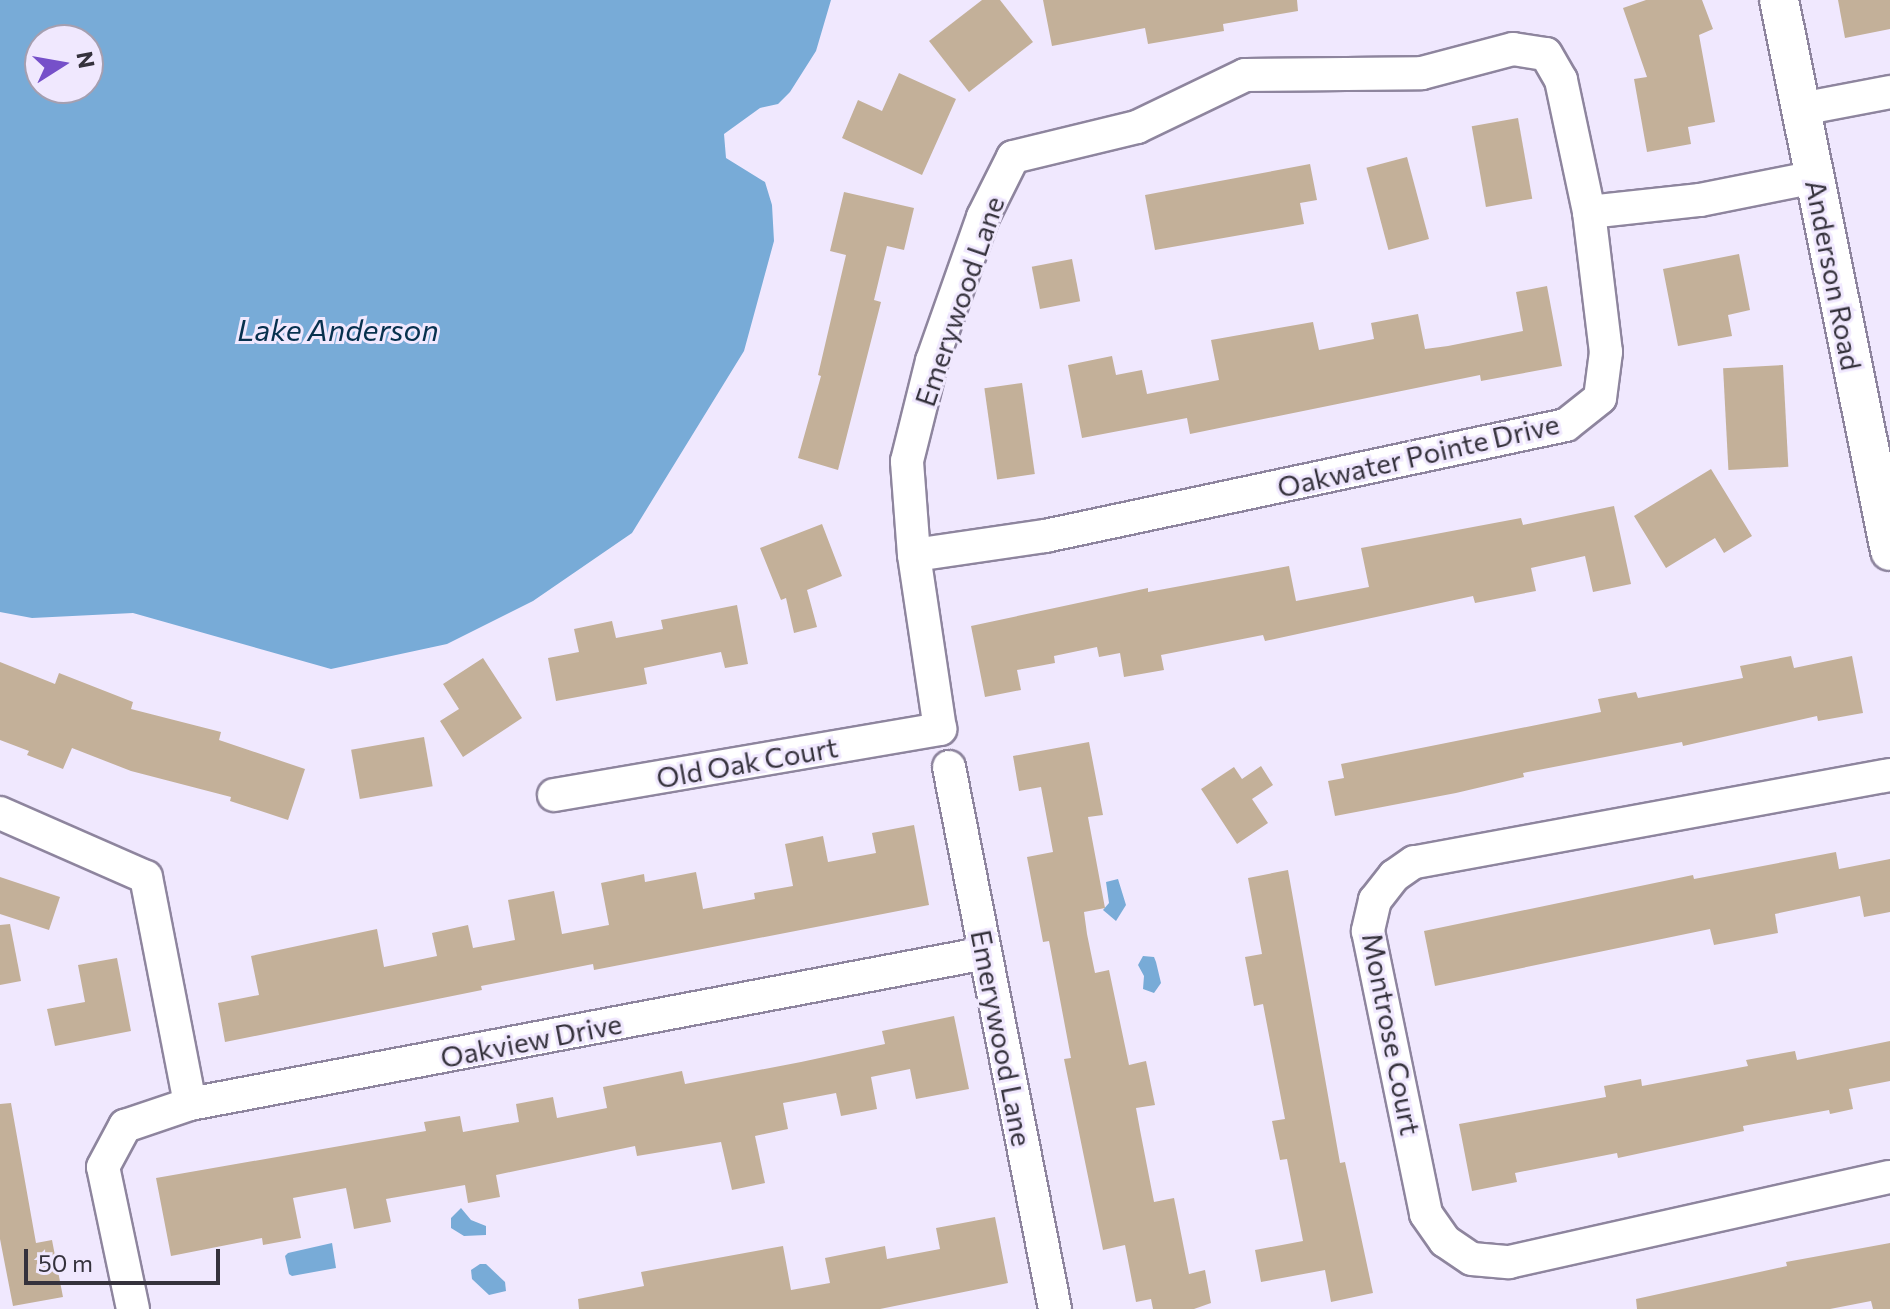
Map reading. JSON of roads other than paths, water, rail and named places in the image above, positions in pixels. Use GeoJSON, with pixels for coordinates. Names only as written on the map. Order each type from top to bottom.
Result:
{"type":"FeatureCollection","features":[{"type":"Feature","properties":{"kind":"street","name":"Anderson Road"},"geometry":{"type":"LineString","coordinates":[[1779,0],[1890,551]]}},
{"type":"Feature","properties":{"kind":"street","name":"Emerywood Lane"},"geometry":{"type":"LineString","coordinates":[[940,729],[914,555],[907,461],[942,333],[983,217],[1013,157],[1077,139],[1137,127],[1245,75],[1422,73],[1513,49],[1546,54],[1561,80],[1589,212]]}},
{"type":"Feature","properties":{"kind":"street"},"geometry":{"type":"LineString","coordinates":[[1801,109],[1890,92]]}},
{"type":"Feature","properties":{"kind":"street"},"geometry":{"type":"LineString","coordinates":[[1589,212],[1700,200],[1815,177]]}},
{"type":"Feature","properties":{"kind":"street","name":"Oakwater Pointe Drive"},"geometry":{"type":"LineString","coordinates":[[914,555],[1045,536],[1566,425],[1600,398],[1606,352],[1589,212]]}},
{"type":"Feature","properties":{"kind":"street","name":"Old Oak Court"},"geometry":{"type":"LineString","coordinates":[[554,795],[940,729]]}},
{"type":"Feature","properties":{"kind":"street","name":"Emerywood Lane"},"geometry":{"type":"LineString","coordinates":[[949,767],[1055,1309]]}},
{"type":"Feature","properties":{"kind":"street","name":"Montrose Court"},"geometry":{"type":"LineString","coordinates":[[1890,775],[1414,862],[1394,876],[1375,900],[1368,931],[1426,1214],[1445,1241],[1472,1259],[1509,1262],[1890,1177]]}},
{"type":"Feature","properties":{"kind":"street"},"geometry":{"type":"LineString","coordinates":[[0,813],[146,877],[190,1104]]}},
{"type":"Feature","properties":{"kind":"street","name":"Oakview Drive"},"geometry":{"type":"LineString","coordinates":[[133,1309],[103,1167],[125,1126],[190,1104],[985,953]]}},
{"type":"Feature","properties":{"kind":"water","name":"Lake Anderson"},"geometry":{"type":"Polygon","coordinates":[[[0,0],[831,0],[816,51],[790,92],[778,104],[760,108],[724,134],[726,158],[765,182],[772,205],[774,241],[744,351],[632,533],[533,601],[447,644],[331,669],[133,613],[32,618],[0,612],[0,0]]]}},
{"type":"Feature","properties":{"kind":"water"},"geometry":{"type":"Polygon","coordinates":[[[1118,879],[1126,905],[1116,921],[1103,910],[1109,903],[1106,882],[1118,879]]]}},
{"type":"Feature","properties":{"kind":"water"},"geometry":{"type":"Polygon","coordinates":[[[1143,956],[1154,957],[1156,962],[1161,983],[1154,993],[1143,989],[1144,976],[1138,965],[1143,956]]]}},
{"type":"Feature","properties":{"kind":"water"},"geometry":{"type":"Polygon","coordinates":[[[461,1208],[471,1220],[486,1226],[486,1235],[464,1236],[451,1228],[451,1218],[461,1208]]]}},
{"type":"Feature","properties":{"kind":"water"},"geometry":{"type":"Polygon","coordinates":[[[332,1243],[336,1268],[289,1274],[285,1256],[288,1253],[332,1243]]]}},
{"type":"Feature","properties":{"kind":"water"},"geometry":{"type":"Polygon","coordinates":[[[486,1264],[505,1282],[506,1291],[489,1295],[472,1279],[471,1270],[486,1264]]]}}]}
